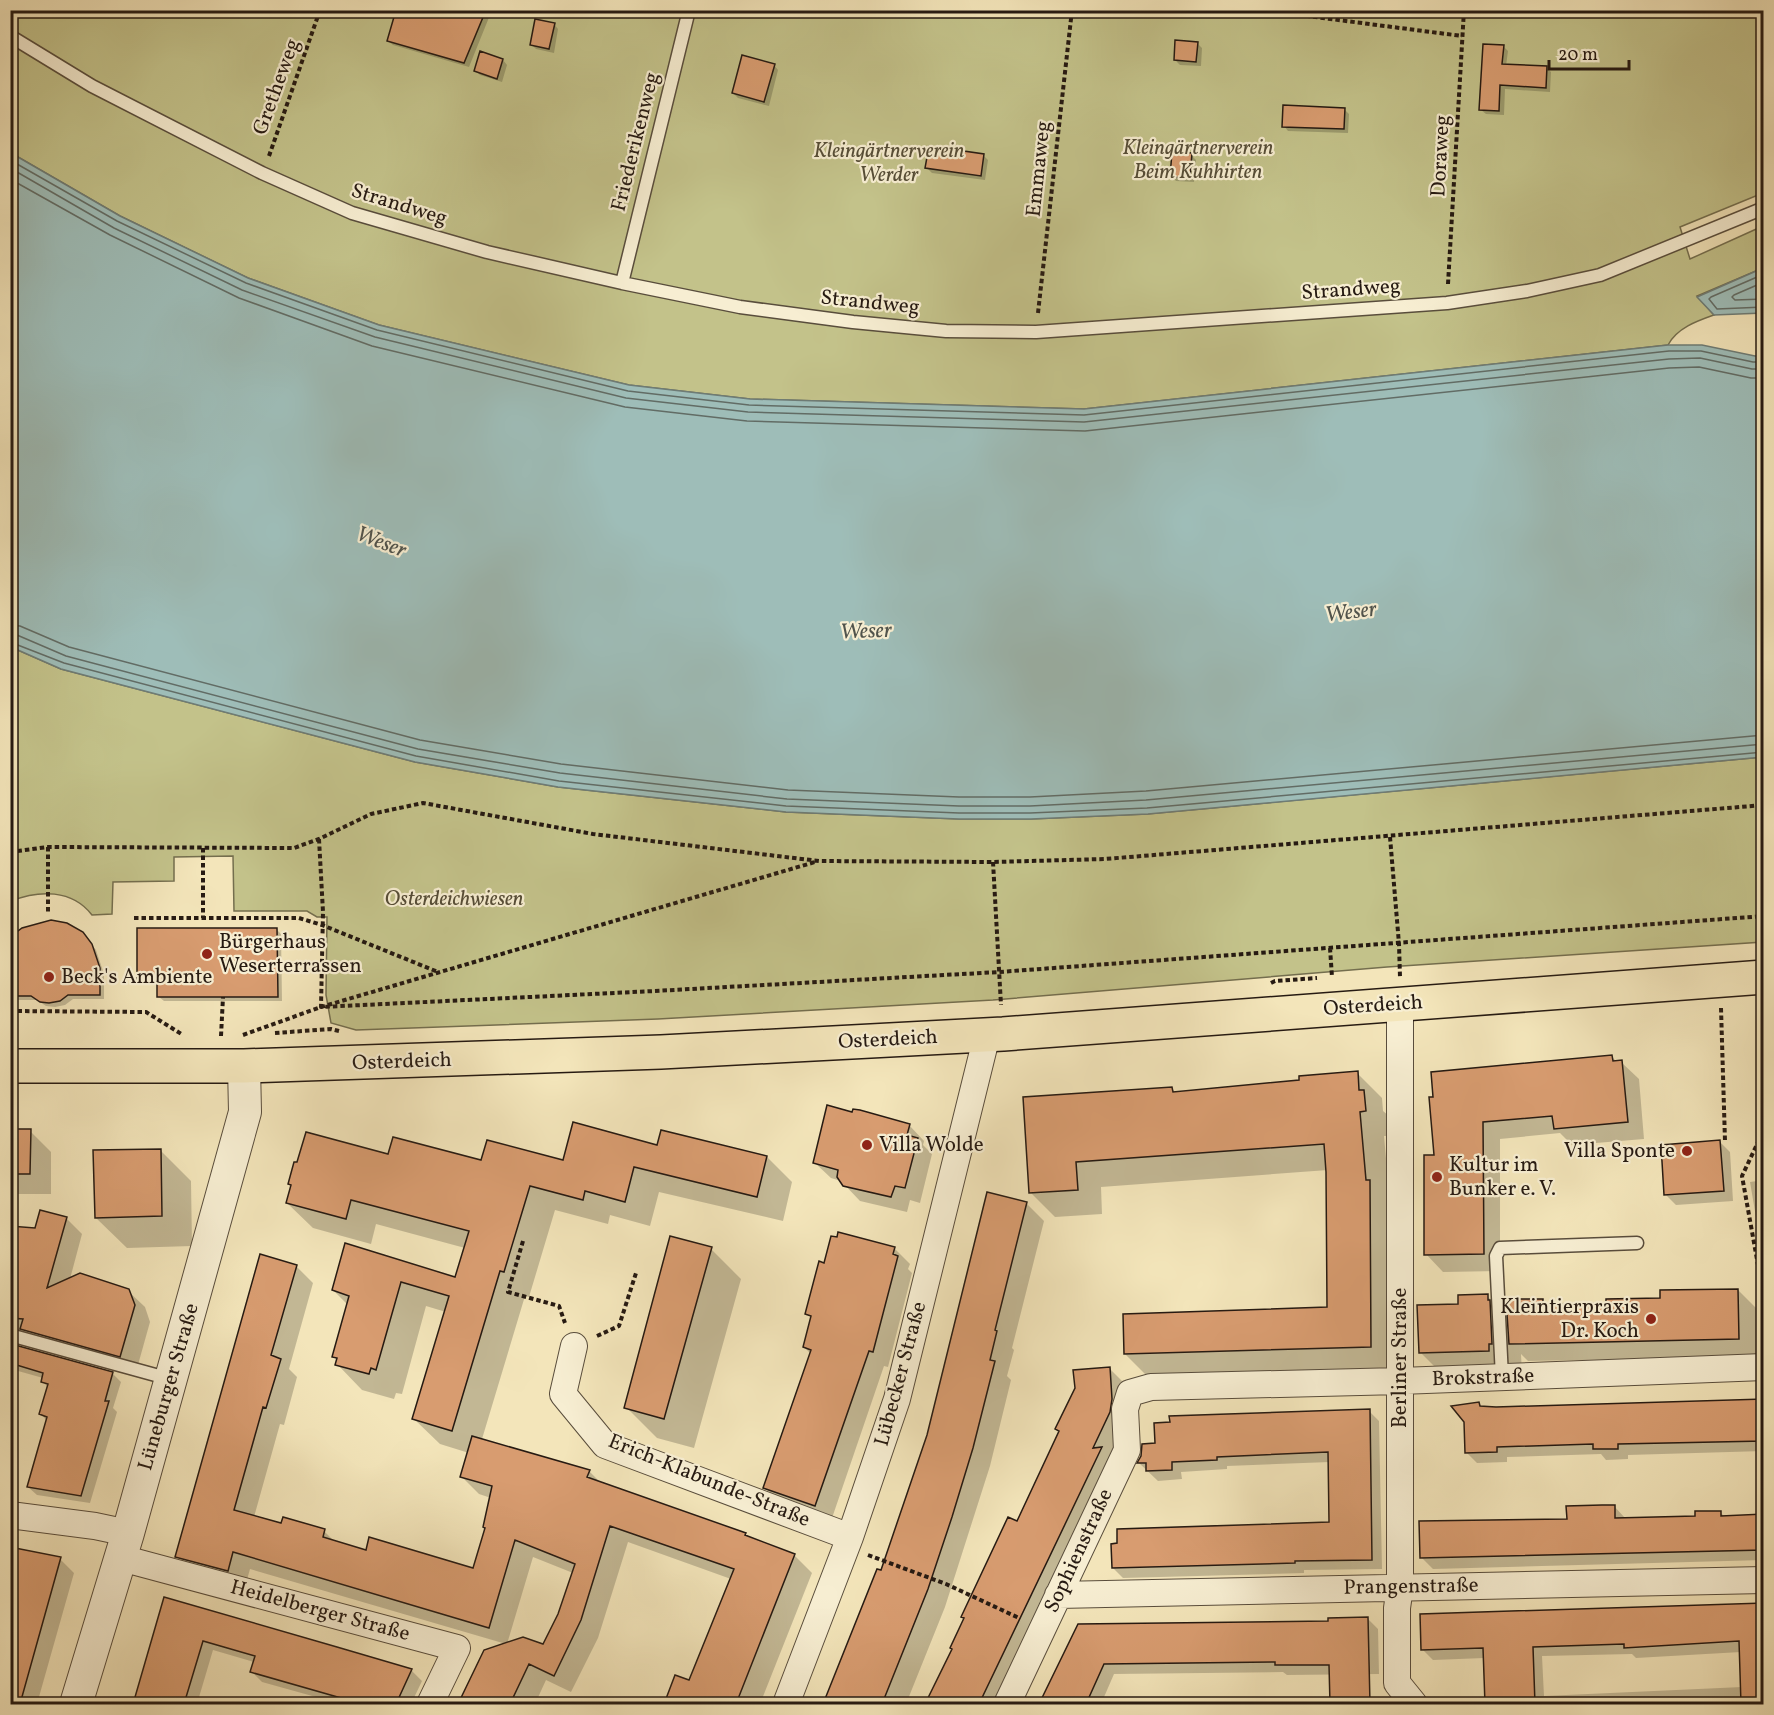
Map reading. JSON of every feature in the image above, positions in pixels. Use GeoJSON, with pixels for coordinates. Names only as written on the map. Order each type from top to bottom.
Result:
{"type":"FeatureCollection","features":[{"type":"Feature","properties":{"kind":"main road","name":"Osterdeich"},"geometry":{"type":"LineString","coordinates":[[10,1066],[244,1066],[661,1052],[995,1035],[1400,989],[1762,990]]}},
{"type":"Feature","properties":{"kind":"street","name":"Berliner Straße"},"geometry":{"type":"LineString","coordinates":[[1400,989],[1400,1587],[1397,1608],[1397,1683],[1414,1704]]}},
{"type":"Feature","properties":{"kind":"street","name":"Lübecker Straße"},"geometry":{"type":"LineString","coordinates":[[786,1704],[850,1536],[897,1399],[995,1035]]}},
{"type":"Feature","properties":{"kind":"street","name":"Lüneburger Straße"},"geometry":{"type":"LineString","coordinates":[[76,1704],[125,1545],[245,1112],[244,1066]]}},
{"type":"Feature","properties":{"kind":"street","name":"Erich-Klabunde-Straße"},"geometry":{"type":"LineString","coordinates":[[574,1346],[563,1394],[605,1445],[850,1536]]}},
{"type":"Feature","properties":{"kind":"street","name":"Brokstraße"},"geometry":{"type":"LineString","coordinates":[[1130,1393],[1151,1387],[1400,1381],[1764,1367]]}},
{"type":"Feature","properties":{"kind":"street","name":"Sophienstraße"},"geometry":{"type":"LineString","coordinates":[[1007,1704],[1127,1450],[1125,1409],[1130,1393]]}},
{"type":"Feature","properties":{"kind":"street"},"geometry":{"type":"LineString","coordinates":[[10,1515],[95,1526],[125,1545]]}},
{"type":"Feature","properties":{"kind":"street","name":"Heidelberger Straße"},"geometry":{"type":"LineString","coordinates":[[125,1545],[457,1647],[430,1704]]}},
{"type":"Feature","properties":{"kind":"street","name":"Prangenstraße"},"geometry":{"type":"LineString","coordinates":[[1058,1595],[1764,1580]]}},
{"type":"Feature","properties":{"kind":"lane","name":"Friederikenweg"},"geometry":{"type":"LineString","coordinates":[[622,283],[689,10]]}},
{"type":"Feature","properties":{"kind":"lane","name":"Strandweg"},"geometry":{"type":"LineString","coordinates":[[10,36],[92,86],[262,173],[352,213],[487,252],[622,283],[740,307],[853,322],[946,331],[1036,332],[1447,303],[1527,291],[1600,275],[1764,208]]}},
{"type":"Feature","properties":{"kind":"lane"},"geometry":{"type":"LineString","coordinates":[[1502,1377],[1496,1256],[1500,1248],[1636,1243]]}},
{"type":"Feature","properties":{"kind":"lane"},"geometry":{"type":"LineString","coordinates":[[10,1335],[171,1379]]}},
{"type":"Feature","properties":{"kind":"path","name":"Gretheweg"},"geometry":{"type":"LineString","coordinates":[[262,173],[320,10]]}},
{"type":"Feature","properties":{"kind":"path","name":"Emmaweg"},"geometry":{"type":"LineString","coordinates":[[1036,332],[1072,10]]}},
{"type":"Feature","properties":{"kind":"path"},"geometry":{"type":"LineString","coordinates":[[1261,10],[1462,36]]}},
{"type":"Feature","properties":{"kind":"path","name":"Doraweg"},"geometry":{"type":"LineString","coordinates":[[1447,303],[1464,10]]}},
{"type":"Feature","properties":{"kind":"path"},"geometry":{"type":"LineString","coordinates":[[10,852],[48,847],[294,848],[319,839],[371,814],[423,803],[593,834],[819,861],[993,862],[1105,859],[1764,806]]}},
{"type":"Feature","properties":{"kind":"path"},"geometry":{"type":"LineString","coordinates":[[1390,837],[1399,944],[1400,989]]}},
{"type":"Feature","properties":{"kind":"path"},"geometry":{"type":"LineString","coordinates":[[319,839],[322,925],[321,1007]]}},
{"type":"Feature","properties":{"kind":"path"},"geometry":{"type":"LineString","coordinates":[[48,847],[48,913]]}},
{"type":"Feature","properties":{"kind":"path"},"geometry":{"type":"LineString","coordinates":[[203,848],[203,918]]}},
{"type":"Feature","properties":{"kind":"path"},"geometry":{"type":"LineString","coordinates":[[213,1036],[243,1035],[321,1007],[819,861]]}},
{"type":"Feature","properties":{"kind":"path"},"geometry":{"type":"LineString","coordinates":[[993,862],[999,972],[995,1035]]}},
{"type":"Feature","properties":{"kind":"path"},"geometry":{"type":"LineString","coordinates":[[321,1007],[667,991],[999,972],[1764,916]]}},
{"type":"Feature","properties":{"kind":"path"},"geometry":{"type":"LineString","coordinates":[[134,918],[299,918],[322,925],[438,973]]}},
{"type":"Feature","properties":{"kind":"path"},"geometry":{"type":"LineString","coordinates":[[1330,948],[1332,977]]}},
{"type":"Feature","properties":{"kind":"path"},"geometry":{"type":"LineString","coordinates":[[1762,990],[1761,1136],[1742,1176],[1758,1265],[1764,1271]]}},
{"type":"Feature","properties":{"kind":"path"},"geometry":{"type":"LineString","coordinates":[[221,1036],[223,997]]}},
{"type":"Feature","properties":{"kind":"path"},"geometry":{"type":"LineString","coordinates":[[1721,1006],[1725,1141]]}},
{"type":"Feature","properties":{"kind":"path"},"geometry":{"type":"LineString","coordinates":[[10,1011],[146,1012],[182,1035],[192,1035]]}},
{"type":"Feature","properties":{"kind":"path"},"geometry":{"type":"LineString","coordinates":[[284,1032],[301,1031]]}},
{"type":"Feature","properties":{"kind":"path"},"geometry":{"type":"LineString","coordinates":[[524,1241],[508,1292],[559,1306],[574,1346],[620,1326],[636,1273]]}},
{"type":"Feature","properties":{"kind":"path"},"geometry":{"type":"LineString","coordinates":[[850,1536],[868,1555],[946,1584],[1042,1628]]}},
{"type":"Feature","properties":{"kind":"green space"},"geometry":{"type":"Polygon","coordinates":[[[11,11],[1763,11],[1763,193],[1680,227],[1690,259],[1763,226],[1763,268],[1697,296],[1714,315],[1682,330],[1668,345],[1084,409],[750,399],[629,385],[379,325],[248,278],[120,216],[11,153],[11,11]]]}},
{"type":"Feature","properties":{"kind":"green space","name":"Osterdeichwiesen"},"geometry":{"type":"Polygon","coordinates":[[[11,647],[61,669],[415,762],[558,787],[786,812],[959,819],[1031,819],[1147,814],[1763,757],[1763,942],[1387,967],[993,1000],[658,1019],[356,1030],[331,1023],[326,995],[327,917],[317,917],[307,911],[234,911],[233,856],[174,857],[174,881],[113,882],[112,914],[92,915],[75,900],[54,894],[33,895],[11,901],[11,647]]]}},
{"type":"Feature","properties":{"kind":"water","name":"Weser"},"geometry":{"type":"Polygon","coordinates":[[[11,153],[120,216],[248,278],[379,325],[629,385],[750,399],[1084,409],[1668,345],[1702,345],[1763,356],[1763,757],[1148,814],[1031,819],[959,819],[786,812],[558,787],[415,762],[61,669],[11,647],[11,153]]]}},
{"type":"Feature","properties":{"kind":"water"},"geometry":{"type":"Polygon","coordinates":[[[1763,268],[1763,313],[1714,315],[1697,297],[1763,268]]]}},
{"type":"Feature","properties":{"kind":"building"},"geometry":{"type":"Polygon","coordinates":[[[396,10],[486,10],[464,63],[387,41],[396,10]]]}},
{"type":"Feature","properties":{"kind":"building"},"geometry":{"type":"Polygon","coordinates":[[[535,19],[555,23],[549,49],[530,45],[535,19]]]}},
{"type":"Feature","properties":{"kind":"building"},"geometry":{"type":"Polygon","coordinates":[[[1175,40],[1198,42],[1196,62],[1174,60],[1175,40]]]}},
{"type":"Feature","properties":{"kind":"building"},"geometry":{"type":"Polygon","coordinates":[[[1483,44],[1504,45],[1502,64],[1547,66],[1546,88],[1500,85],[1499,111],[1479,110],[1483,44]]]}},
{"type":"Feature","properties":{"kind":"building"},"geometry":{"type":"Polygon","coordinates":[[[480,51],[503,59],[497,79],[474,71],[480,51]]]}},
{"type":"Feature","properties":{"kind":"building"},"geometry":{"type":"Polygon","coordinates":[[[742,55],[775,64],[764,102],[732,93],[742,55]]]}},
{"type":"Feature","properties":{"kind":"building"},"geometry":{"type":"Polygon","coordinates":[[[1283,105],[1345,108],[1344,129],[1282,127],[1283,105]]]}},
{"type":"Feature","properties":{"kind":"building"},"geometry":{"type":"Polygon","coordinates":[[[929,146],[984,154],[981,176],[925,168],[929,146]]]}},
{"type":"Feature","properties":{"kind":"building"},"geometry":{"type":"Polygon","coordinates":[[[1172,152],[1192,153],[1190,178],[1170,177],[1172,152]]]}},
{"type":"Feature","properties":{"kind":"building"},"geometry":{"type":"Polygon","coordinates":[[[51,920],[67,923],[83,932],[92,944],[100,968],[100,995],[68,995],[60,1001],[49,1003],[40,1002],[31,996],[10,996],[10,937],[22,928],[51,920]]]}},
{"type":"Feature","properties":{"kind":"building","name":"Bürgerhaus Weserterrassen"},"geometry":{"type":"Polygon","coordinates":[[[137,928],[277,928],[278,997],[157,997],[157,979],[137,979],[137,928]]]}},
{"type":"Feature","properties":{"kind":"building"},"geometry":{"type":"Polygon","coordinates":[[[1612,1055],[1613,1061],[1622,1060],[1628,1122],[1554,1129],[1552,1116],[1483,1122],[1484,1254],[1424,1255],[1424,1155],[1434,1155],[1429,1097],[1433,1097],[1431,1072],[1612,1055]]]}},
{"type":"Feature","properties":{"kind":"building"},"geometry":{"type":"Polygon","coordinates":[[[1358,1071],[1359,1090],[1364,1090],[1366,1111],[1360,1112],[1366,1180],[1370,1180],[1371,1347],[1124,1354],[1123,1314],[1327,1307],[1324,1144],[1076,1162],[1078,1190],[1029,1193],[1023,1097],[1172,1087],[1173,1092],[1299,1080],[1299,1076],[1358,1071]]]}},
{"type":"Feature","properties":{"kind":"building","name":"Villa Wolde"},"geometry":{"type":"Polygon","coordinates":[[[827,1105],[852,1112],[853,1109],[860,1110],[910,1124],[907,1135],[918,1138],[905,1188],[895,1186],[891,1197],[843,1186],[837,1177],[838,1170],[813,1163],[827,1105]]]}},
{"type":"Feature","properties":{"kind":"building"},"geometry":{"type":"Polygon","coordinates":[[[573,1122],[657,1145],[661,1130],[767,1156],[757,1197],[634,1167],[625,1202],[585,1191],[583,1200],[530,1186],[504,1272],[500,1271],[452,1431],[412,1419],[449,1296],[401,1282],[376,1370],[371,1368],[369,1374],[335,1365],[337,1358],[332,1357],[349,1296],[332,1290],[345,1243],[455,1277],[469,1231],[351,1200],[346,1219],[286,1203],[294,1162],[297,1162],[306,1132],[388,1154],[393,1137],[481,1160],[487,1140],[563,1160],[573,1122]]]}},
{"type":"Feature","properties":{"kind":"building"},"geometry":{"type":"Polygon","coordinates":[[[10,1129],[31,1129],[30,1174],[10,1174],[10,1129]]]}},
{"type":"Feature","properties":{"kind":"building"},"geometry":{"type":"Polygon","coordinates":[[[1720,1140],[1724,1191],[1664,1195],[1661,1145],[1720,1140]]]}},
{"type":"Feature","properties":{"kind":"building"},"geometry":{"type":"Polygon","coordinates":[[[161,1149],[162,1216],[95,1218],[93,1150],[161,1149]]]}},
{"type":"Feature","properties":{"kind":"building"},"geometry":{"type":"Polygon","coordinates":[[[987,1192],[1027,1202],[995,1330],[997,1331],[990,1360],[995,1361],[973,1448],[952,1517],[928,1589],[882,1704],[823,1704],[877,1569],[881,1570],[927,1435],[987,1192]]]}},
{"type":"Feature","properties":{"kind":"building"},"geometry":{"type":"Polygon","coordinates":[[[40,1210],[67,1217],[47,1288],[80,1273],[129,1289],[135,1305],[120,1357],[20,1329],[23,1319],[10,1318],[10,1226],[35,1228],[40,1210]]]}},
{"type":"Feature","properties":{"kind":"building"},"geometry":{"type":"Polygon","coordinates":[[[838,1232],[895,1247],[893,1254],[898,1256],[873,1352],[869,1351],[815,1506],[763,1488],[811,1350],[803,1347],[811,1316],[805,1314],[819,1261],[824,1263],[831,1236],[837,1237],[838,1232]]]}},
{"type":"Feature","properties":{"kind":"building"},"geometry":{"type":"Polygon","coordinates":[[[670,1236],[712,1247],[664,1419],[624,1408],[670,1236]]]}},
{"type":"Feature","properties":{"kind":"building"},"geometry":{"type":"Polygon","coordinates":[[[260,1254],[297,1265],[271,1355],[281,1359],[266,1408],[263,1407],[234,1510],[281,1523],[283,1517],[325,1529],[323,1537],[366,1550],[369,1537],[473,1568],[485,1528],[483,1527],[492,1486],[460,1477],[472,1436],[590,1470],[587,1477],[746,1533],[745,1535],[795,1554],[736,1704],[664,1704],[675,1675],[689,1680],[734,1569],[610,1526],[581,1620],[554,1676],[529,1664],[510,1704],[458,1704],[484,1650],[523,1637],[543,1644],[558,1614],[575,1564],[515,1540],[489,1628],[233,1552],[228,1571],[175,1557],[260,1254]]]}},
{"type":"Feature","properties":{"kind":"building"},"geometry":{"type":"Polygon","coordinates":[[[1738,1289],[1739,1339],[1509,1344],[1506,1299],[1543,1299],[1543,1304],[1606,1303],[1606,1299],[1660,1298],[1660,1290],[1738,1289]]]}},
{"type":"Feature","properties":{"kind":"building"},"geometry":{"type":"Polygon","coordinates":[[[1488,1294],[1492,1344],[1489,1344],[1489,1351],[1419,1353],[1417,1305],[1458,1304],[1458,1295],[1488,1294]]]}},
{"type":"Feature","properties":{"kind":"building"},"geometry":{"type":"Polygon","coordinates":[[[15,1345],[113,1372],[105,1401],[109,1401],[81,1496],[27,1487],[47,1417],[39,1414],[48,1384],[41,1382],[43,1373],[10,1363],[15,1345]]]}},
{"type":"Feature","properties":{"kind":"building"},"geometry":{"type":"Polygon","coordinates":[[[1110,1367],[1112,1399],[1110,1412],[1093,1448],[1102,1447],[979,1704],[925,1704],[952,1649],[950,1648],[964,1618],[961,1617],[1008,1517],[1017,1521],[1059,1431],[1055,1429],[1075,1388],[1073,1370],[1110,1367]]]}},
{"type":"Feature","properties":{"kind":"building"},"geometry":{"type":"Polygon","coordinates":[[[1764,1399],[1764,1441],[1618,1444],[1618,1449],[1593,1449],[1593,1444],[1497,1447],[1497,1452],[1465,1453],[1464,1422],[1451,1406],[1479,1402],[1480,1406],[1496,1407],[1764,1399]]]}},
{"type":"Feature","properties":{"kind":"building"},"geometry":{"type":"Polygon","coordinates":[[[1370,1409],[1372,1560],[1112,1568],[1111,1544],[1117,1543],[1117,1529],[1329,1522],[1328,1452],[1217,1457],[1217,1460],[1172,1462],[1172,1470],[1146,1471],[1146,1463],[1137,1463],[1141,1456],[1142,1444],[1155,1443],[1154,1423],[1170,1422],[1169,1416],[1370,1409]]]}},
{"type":"Feature","properties":{"kind":"building"},"geometry":{"type":"Polygon","coordinates":[[[1615,1505],[1615,1518],[1695,1516],[1695,1511],[1721,1511],[1721,1516],[1764,1514],[1764,1550],[1420,1558],[1419,1521],[1567,1519],[1566,1506],[1615,1505]]]}},
{"type":"Feature","properties":{"kind":"building"},"geometry":{"type":"Polygon","coordinates":[[[10,1547],[61,1557],[20,1704],[10,1704],[10,1547]]]}},
{"type":"Feature","properties":{"kind":"building"},"geometry":{"type":"Polygon","coordinates":[[[164,1597],[412,1669],[396,1704],[362,1704],[250,1672],[255,1656],[203,1641],[184,1704],[133,1704],[164,1597]]]}},
{"type":"Feature","properties":{"kind":"building"},"geometry":{"type":"Polygon","coordinates":[[[1764,1603],[1764,1704],[1741,1704],[1739,1641],[1624,1648],[1624,1644],[1533,1647],[1535,1704],[1485,1704],[1483,1648],[1421,1650],[1420,1614],[1764,1603]]]}},
{"type":"Feature","properties":{"kind":"building"},"geometry":{"type":"Polygon","coordinates":[[[1368,1617],[1370,1704],[1330,1704],[1329,1665],[1275,1665],[1275,1662],[1104,1664],[1086,1704],[1039,1704],[1078,1624],[1328,1621],[1328,1618],[1368,1617]]]}},
{"type":"Feature","properties":{"kind":"place","name":"Bürgerhaus Weserterrassen"},"geometry":{"type":"Point","coordinates":[207,954]}},
{"type":"Feature","properties":{"kind":"place","name":"Beck's Ambiente"},"geometry":{"type":"Point","coordinates":[49,977]}},
{"type":"Feature","properties":{"kind":"place","name":"Villa Wolde"},"geometry":{"type":"Point","coordinates":[867,1145]}},
{"type":"Feature","properties":{"kind":"place","name":"Villa Sponte"},"geometry":{"type":"Point","coordinates":[1687,1151]}},
{"type":"Feature","properties":{"kind":"place","name":"Kultur im Bunker e. V."},"geometry":{"type":"Point","coordinates":[1437,1177]}},
{"type":"Feature","properties":{"kind":"place","name":"Kleintierpraxis Dr. Koch"},"geometry":{"type":"Point","coordinates":[1651,1319]}},
{"type":"Feature","properties":{"kind":"park label","name":"Kleingärtnerverein Beim Kuhhirten"},"geometry":{"type":"Point","coordinates":[1198,160]}},
{"type":"Feature","properties":{"kind":"park label","name":"Kleingärtnerverein Werder"},"geometry":{"type":"Point","coordinates":[889,163]}}]}
